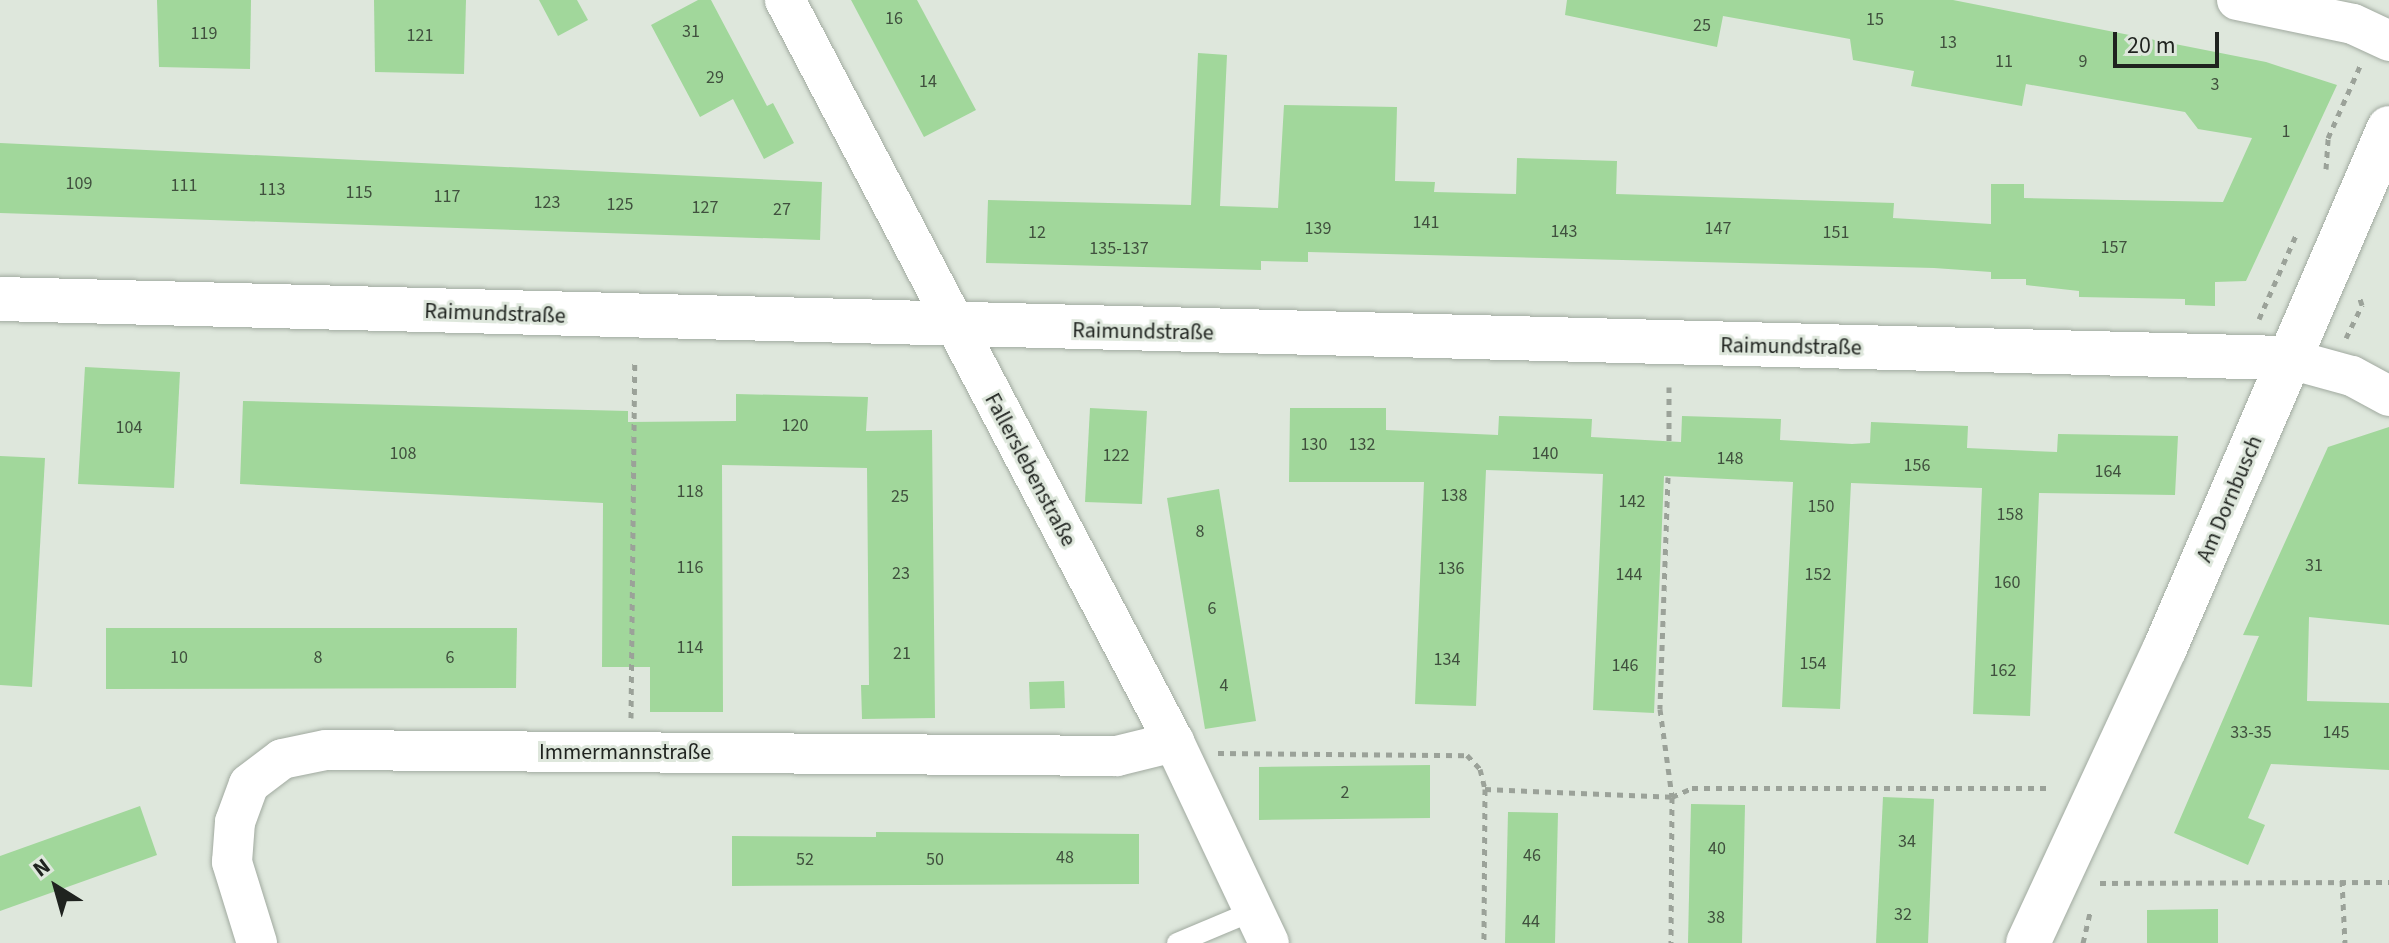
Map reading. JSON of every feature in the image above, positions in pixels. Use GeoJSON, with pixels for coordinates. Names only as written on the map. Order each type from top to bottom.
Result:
{"type":"FeatureCollection","features":[{"type":"Feature","properties":{"kind":"street","name":"Fallerslebenstraße"},"geometry":{"type":"LineString","coordinates":[[785,0],[1176,747],[1261,927]]}},
{"type":"Feature","properties":{"kind":"street"},"geometry":{"type":"LineString","coordinates":[[2237,0],[2382,38]]}},
{"type":"Feature","properties":{"kind":"street","name":"Am Dornbusch"},"geometry":{"type":"LineString","coordinates":[[2053,943],[2082,875],[2172,634],[2266,358],[2389,128]]}},
{"type":"Feature","properties":{"kind":"street","name":"Raimundstraße"},"geometry":{"type":"LineString","coordinates":[[0,299],[958,328],[2266,358]]}},
{"type":"Feature","properties":{"kind":"street"},"geometry":{"type":"LineString","coordinates":[[2266,358],[2352,376],[2389,396]]}},
{"type":"Feature","properties":{"kind":"street","name":"Immermannstraße"},"geometry":{"type":"LineString","coordinates":[[257,943],[232,862],[235,822],[249,784],[282,759],[326,750],[1117,756],[1176,747]]}},
{"type":"Feature","properties":{"kind":"street","name":"Am Dornbusch"},"geometry":{"type":"LineString","coordinates":[[2028,943],[2082,875]]}},
{"type":"Feature","properties":{"kind":"lane"},"geometry":{"type":"LineString","coordinates":[[1177,943],[1261,927]]}},
{"type":"Feature","properties":{"kind":"path"},"geometry":{"type":"LineString","coordinates":[[2321,180],[2328,138],[2382,38]]}},
{"type":"Feature","properties":{"kind":"path"},"geometry":{"type":"LineString","coordinates":[[2266,358],[2304,217]]}},
{"type":"Feature","properties":{"kind":"path"},"geometry":{"type":"LineString","coordinates":[[630,753],[635,359]]}},
{"type":"Feature","properties":{"kind":"path"},"geometry":{"type":"LineString","coordinates":[[1669,387],[1669,441]]}},
{"type":"Feature","properties":{"kind":"path"},"geometry":{"type":"LineString","coordinates":[[1668,477],[1660,709],[1672,797],[1671,943]]}},
{"type":"Feature","properties":{"kind":"path"},"geometry":{"type":"LineString","coordinates":[[1176,747],[1467,755],[1480,769],[1485,789],[1484,943]]}},
{"type":"Feature","properties":{"kind":"path"},"geometry":{"type":"LineString","coordinates":[[1485,789],[1672,797],[1692,788],[2051,788]]}},
{"type":"Feature","properties":{"kind":"path"},"geometry":{"type":"LineString","coordinates":[[2082,875],[2389,882]]}},
{"type":"Feature","properties":{"kind":"path"},"geometry":{"type":"LineString","coordinates":[[2342,880],[2345,943]]}},
{"type":"Feature","properties":{"kind":"building"},"geometry":{"type":"Polygon","coordinates":[[[157,0],[251,0],[250,69],[159,67],[157,0]]]}},
{"type":"Feature","properties":{"kind":"building"},"geometry":{"type":"Polygon","coordinates":[[[374,0],[466,0],[464,74],[375,72],[374,0]]]}},
{"type":"Feature","properties":{"kind":"building"},"geometry":{"type":"Polygon","coordinates":[[[539,0],[577,0],[588,20],[558,36],[539,0]]]}},
{"type":"Feature","properties":{"kind":"building"},"geometry":{"type":"Polygon","coordinates":[[[698,0],[711,0],[767,106],[773,103],[794,143],[764,159],[733,99],[700,117],[651,25],[698,0]]]}},
{"type":"Feature","properties":{"kind":"building"},"geometry":{"type":"Polygon","coordinates":[[[851,0],[917,0],[976,110],[924,137],[851,0]]]}},
{"type":"Feature","properties":{"kind":"building"},"geometry":{"type":"Polygon","coordinates":[[[1567,0],[1953,0],[2266,62],[2337,85],[2246,281],[2215,282],[2215,306],[2185,305],[2185,299],[2079,297],[2079,291],[2026,285],[2026,279],[1991,279],[1991,272],[1934,268],[1308,252],[1308,262],[1261,261],[1261,270],[986,263],[988,200],[1191,205],[1198,53],[1227,55],[1220,206],[1278,208],[1284,105],[1397,107],[1395,181],[1435,182],[1434,192],[1516,194],[1517,158],[1617,161],[1616,194],[1894,203],[1893,218],[1991,224],[1991,184],[2024,184],[2024,198],[2223,202],[2252,138],[2198,129],[2185,112],[2026,84],[2022,106],[1911,86],[1914,71],[1853,60],[1850,39],[1723,16],[1717,47],[1565,15],[1567,0]]]}},
{"type":"Feature","properties":{"kind":"building"},"geometry":{"type":"Polygon","coordinates":[[[0,143],[822,182],[820,240],[0,213],[0,143]]]}},
{"type":"Feature","properties":{"kind":"building"},"geometry":{"type":"Polygon","coordinates":[[[85,367],[180,372],[174,488],[78,484],[85,367]]]}},
{"type":"Feature","properties":{"kind":"building"},"geometry":{"type":"Polygon","coordinates":[[[736,394],[868,397],[866,431],[932,430],[935,718],[862,719],[861,685],[869,685],[867,468],[722,465],[723,712],[650,712],[650,667],[602,667],[603,503],[240,484],[243,401],[628,411],[628,422],[736,421],[736,394]]]}},
{"type":"Feature","properties":{"kind":"building"},"geometry":{"type":"Polygon","coordinates":[[[1090,408],[1147,411],[1142,504],[1085,502],[1090,408]]]}},
{"type":"Feature","properties":{"kind":"building"},"geometry":{"type":"Polygon","coordinates":[[[1290,408],[1386,408],[1386,430],[1498,435],[1499,416],[1592,419],[1591,437],[1681,442],[1682,416],[1781,419],[1780,440],[1852,444],[1870,443],[1871,422],[1968,426],[1967,448],[2057,452],[2058,434],[2178,436],[2175,495],[2039,493],[2030,716],[1973,714],[1982,488],[1851,483],[1840,709],[1782,707],[1793,482],[1664,476],[1654,713],[1593,710],[1603,474],[1486,470],[1476,706],[1415,704],[1424,482],[1289,482],[1290,408]]]}},
{"type":"Feature","properties":{"kind":"building"},"geometry":{"type":"Polygon","coordinates":[[[2389,427],[2389,625],[2309,617],[2307,701],[2389,703],[2389,770],[2271,764],[2248,818],[2265,825],[2248,865],[2174,833],[2259,636],[2243,635],[2328,447],[2389,427]]]}},
{"type":"Feature","properties":{"kind":"building"},"geometry":{"type":"Polygon","coordinates":[[[0,456],[45,458],[32,687],[0,685],[0,456]]]}},
{"type":"Feature","properties":{"kind":"building"},"geometry":{"type":"Polygon","coordinates":[[[1219,489],[1256,721],[1205,729],[1167,498],[1219,489]]]}},
{"type":"Feature","properties":{"kind":"building"},"geometry":{"type":"Polygon","coordinates":[[[106,628],[517,628],[516,688],[106,689],[106,628]]]}},
{"type":"Feature","properties":{"kind":"building"},"geometry":{"type":"Polygon","coordinates":[[[1064,681],[1065,708],[1030,709],[1029,682],[1064,681]]]}},
{"type":"Feature","properties":{"kind":"building"},"geometry":{"type":"Polygon","coordinates":[[[1430,765],[1430,818],[1259,820],[1259,767],[1430,765]]]}},
{"type":"Feature","properties":{"kind":"building"},"geometry":{"type":"Polygon","coordinates":[[[1883,797],[1934,799],[1928,943],[1876,943],[1883,797]]]}},
{"type":"Feature","properties":{"kind":"building"},"geometry":{"type":"Polygon","coordinates":[[[1691,804],[1745,805],[1742,943],[1688,943],[1691,804]]]}},
{"type":"Feature","properties":{"kind":"building"},"geometry":{"type":"Polygon","coordinates":[[[140,806],[157,855],[0,911],[0,856],[140,806]]]}},
{"type":"Feature","properties":{"kind":"building"},"geometry":{"type":"Polygon","coordinates":[[[1508,812],[1558,813],[1555,943],[1505,943],[1508,812]]]}},
{"type":"Feature","properties":{"kind":"building"},"geometry":{"type":"Polygon","coordinates":[[[876,832],[1139,834],[1139,884],[732,886],[732,836],[876,837],[876,832]]]}},
{"type":"Feature","properties":{"kind":"building"},"geometry":{"type":"Polygon","coordinates":[[[2218,909],[2218,943],[2147,943],[2147,910],[2218,909]]]}}]}
